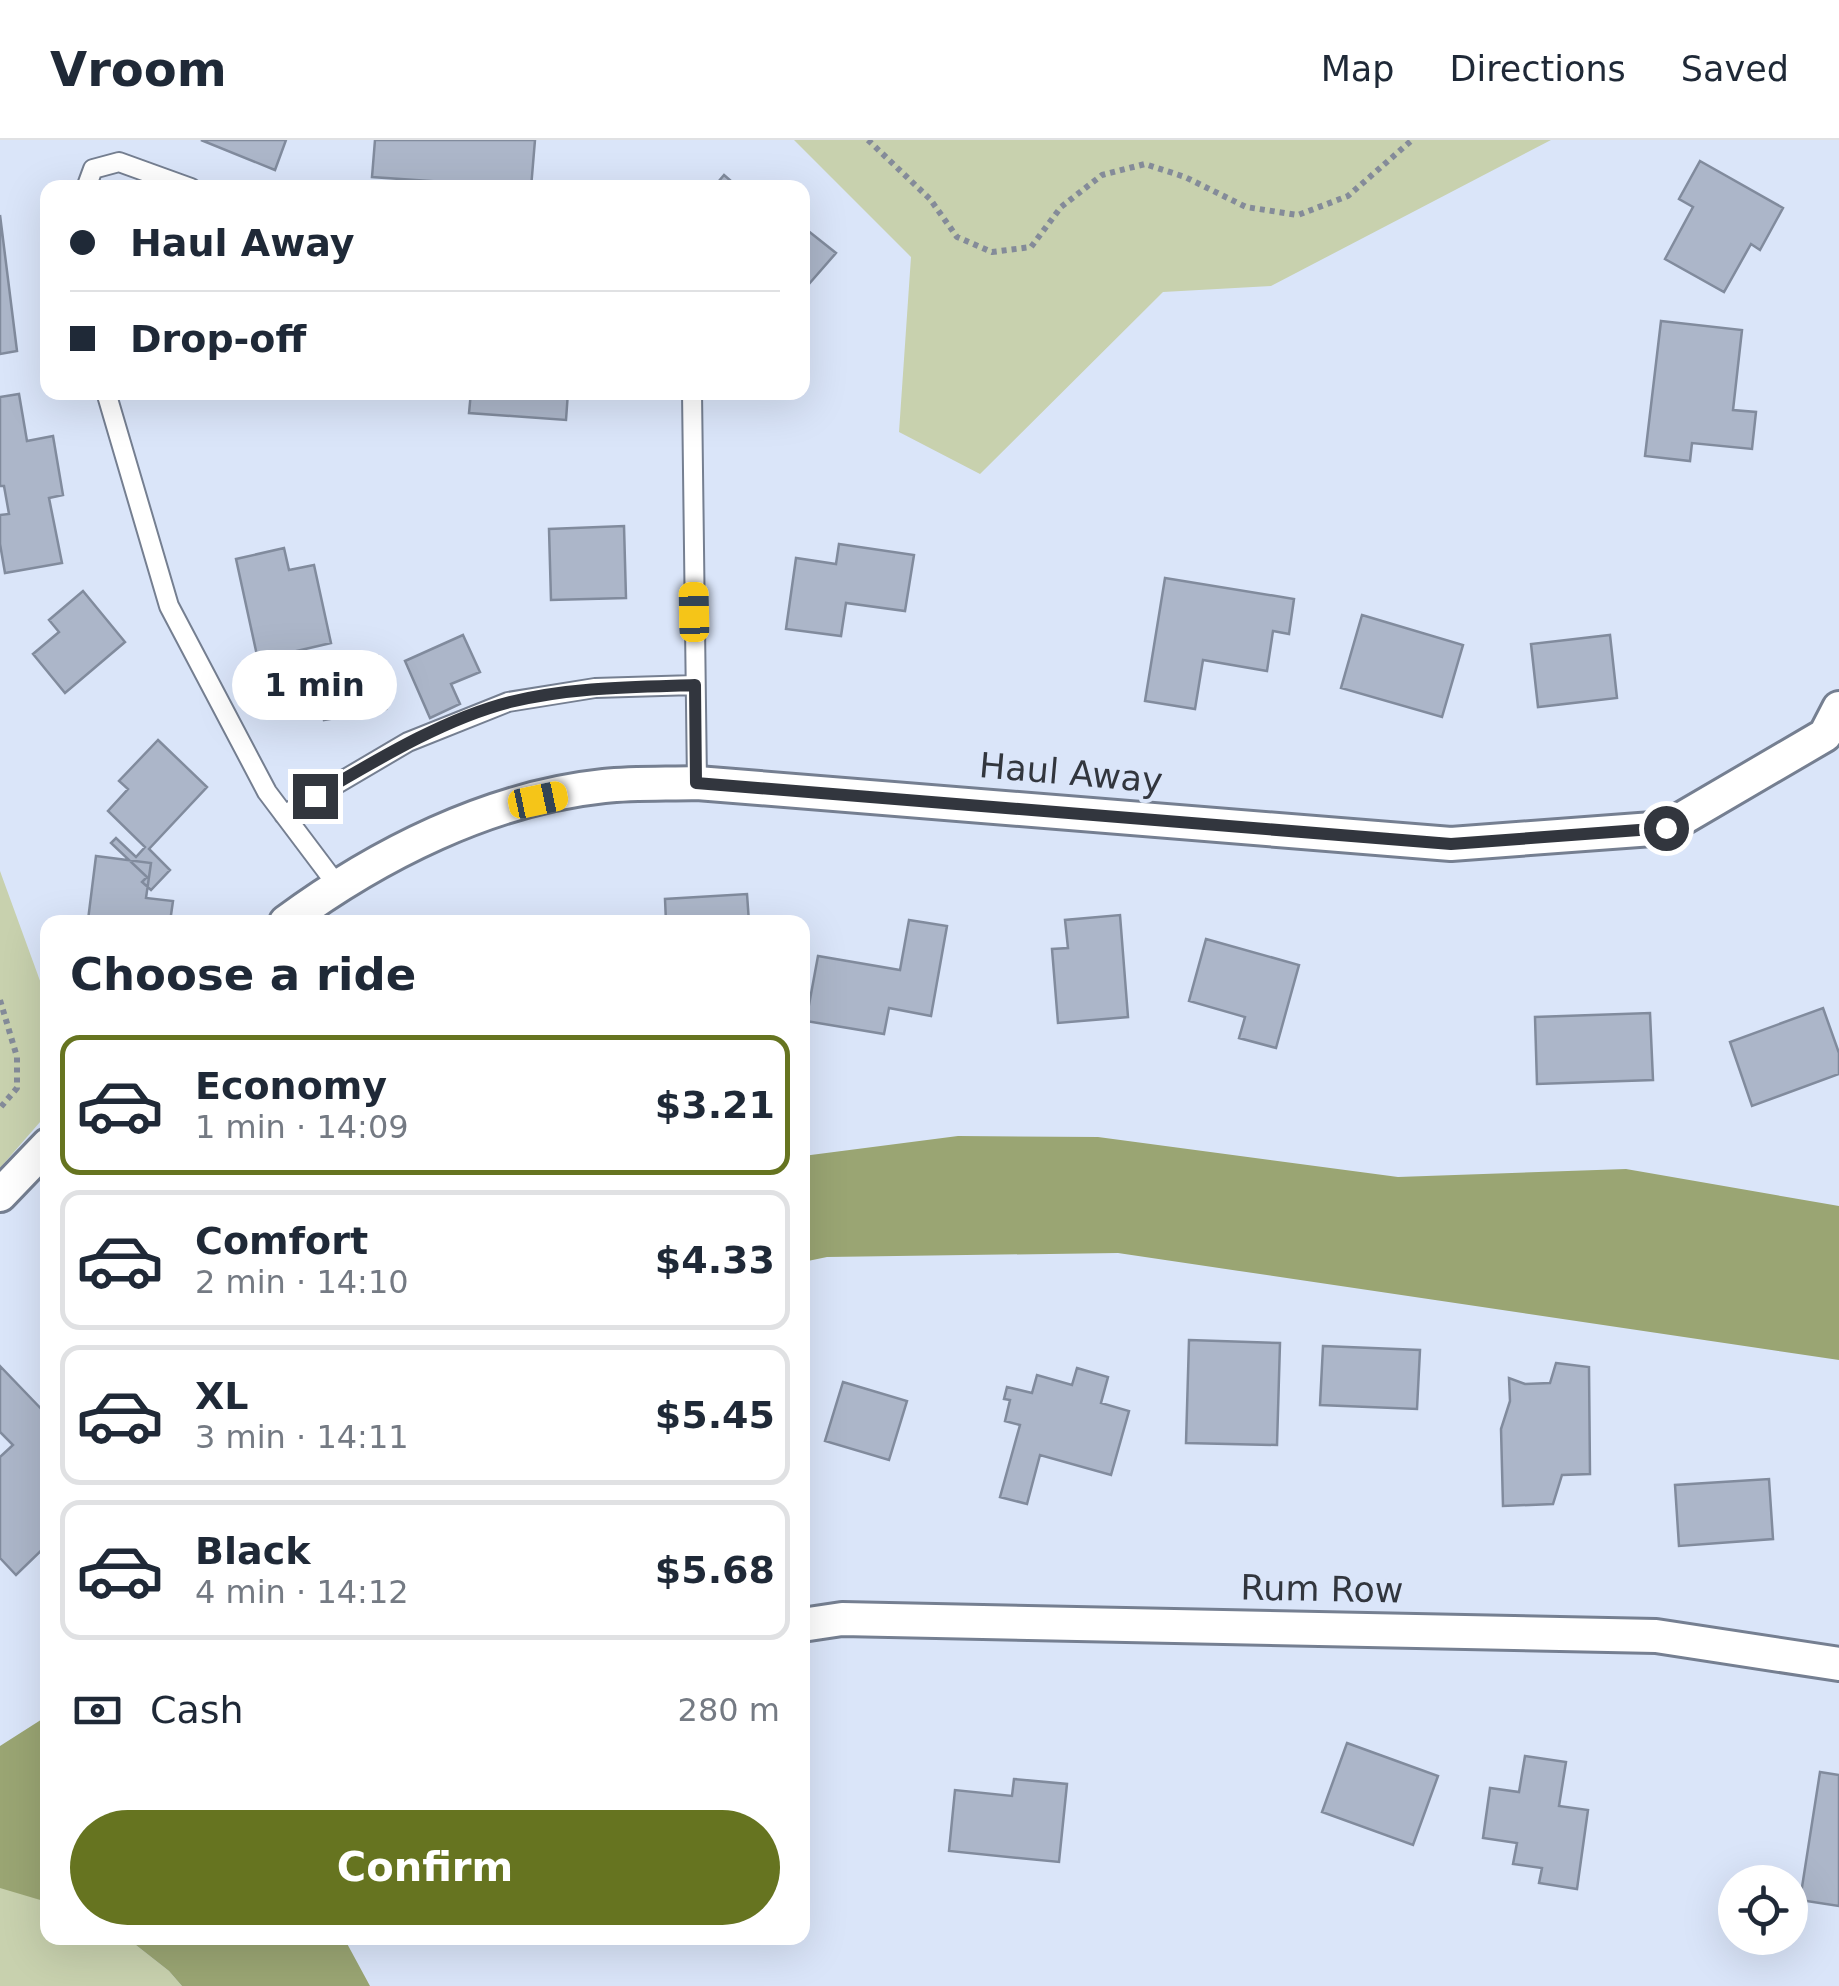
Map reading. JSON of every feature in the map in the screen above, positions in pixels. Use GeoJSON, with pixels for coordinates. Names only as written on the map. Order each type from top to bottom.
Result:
{"type":"FeatureCollection","features":[{"type":"Feature","properties":{"kind":"street","name":"Haul Away"},"geometry":{"type":"LineString","coordinates":[[296,915],[337,885],[417,842],[506,806],[601,786],[696,783],[1451,844],[1666,828],[1825,735],[1839,708]]}},
{"type":"Feature","properties":{"kind":"street"},"geometry":{"type":"LineString","coordinates":[[0,1195],[40,1152]]}},
{"type":"Feature","properties":{"kind":"street","name":"Rum Row"},"geometry":{"type":"LineString","coordinates":[[810,1624],[842,1619],[1656,1636],[1839,1664]]}},
{"type":"Feature","properties":{"kind":"lane"},"geometry":{"type":"LineString","coordinates":[[89,180],[93,169],[119,162],[169,180]]}},
{"type":"Feature","properties":{"kind":"lane"},"geometry":{"type":"LineString","coordinates":[[108,400],[169,606],[267,792],[337,885]]}},
{"type":"Feature","properties":{"kind":"lane"},"geometry":{"type":"LineString","coordinates":[[692,400],[696,783]]}},
{"type":"Feature","properties":{"kind":"lane"},"geometry":{"type":"LineString","coordinates":[[284,815],[408,742],[508,702],[594,688],[695,685]]}},
{"type":"Feature","properties":{"kind":"path"},"geometry":{"type":"LineString","coordinates":[[868,140],[930,199],[958,237],[992,252],[1030,247],[1061,206],[1102,175],[1146,164],[1186,177],[1246,208],[1298,215],[1348,196],[1412,140]]}},
{"type":"Feature","properties":{"kind":"path"},"geometry":{"type":"LineString","coordinates":[[0,1000],[17,1057],[17,1088],[0,1108]]}},
{"type":"Feature","properties":{"kind":"shaded area"},"geometry":{"type":"Polygon","coordinates":[[[794,140],[1551,140],[1271,286],[1163,292],[980,474],[899,432],[911,257],[794,140]]]}},
{"type":"Feature","properties":{"kind":"shaded area"},"geometry":{"type":"Polygon","coordinates":[[[0,871],[40,981],[40,1122],[0,1168],[0,871]]]}},
{"type":"Feature","properties":{"kind":"shaded area"},"geometry":{"type":"Polygon","coordinates":[[[958,1136],[1098,1137],[1398,1177],[1626,1169],[1839,1206],[1839,1360],[1118,1253],[827,1257],[810,1261],[810,1155],[958,1136]]]}},
{"type":"Feature","properties":{"kind":"shaded area"},"geometry":{"type":"Polygon","coordinates":[[[40,1720],[40,1900],[0,1888],[0,1746],[40,1720]]]}},
{"type":"Feature","properties":{"kind":"shaded area"},"geometry":{"type":"Polygon","coordinates":[[[0,1888],[40,1900],[40,1945],[136,1945],[182,1986],[0,1986],[0,1888]]]}},
{"type":"Feature","properties":{"kind":"shaded area"},"geometry":{"type":"Polygon","coordinates":[[[136,1945],[348,1945],[370,1986],[182,1986],[136,1945]]]}},
{"type":"Feature","properties":{"kind":"building"},"geometry":{"type":"Polygon","coordinates":[[[201,140],[286,140],[275,170],[201,140]]]}},
{"type":"Feature","properties":{"kind":"building"},"geometry":{"type":"Polygon","coordinates":[[[375,140],[535,140],[532,180],[372,177],[375,140]]]}},
{"type":"Feature","properties":{"kind":"building"},"geometry":{"type":"Polygon","coordinates":[[[1700,161],[1783,208],[1760,250],[1751,244],[1724,292],[1665,259],[1693,207],[1679,199],[1700,161]]]}},
{"type":"Feature","properties":{"kind":"building"},"geometry":{"type":"Polygon","coordinates":[[[0,215],[17,351],[0,354],[0,215]]]}},
{"type":"Feature","properties":{"kind":"building"},"geometry":{"type":"Polygon","coordinates":[[[810,232],[836,253],[810,283],[810,232]]]}},
{"type":"Feature","properties":{"kind":"building"},"geometry":{"type":"Polygon","coordinates":[[[1661,321],[1742,330],[1733,410],[1756,412],[1752,449],[1692,443],[1690,461],[1645,456],[1661,321]]]}},
{"type":"Feature","properties":{"kind":"building"},"geometry":{"type":"Polygon","coordinates":[[[19,394],[27,441],[53,436],[63,495],[49,498],[62,563],[5,573],[0,515],[9,514],[4,486],[0,486],[0,397],[19,394]]]}},
{"type":"Feature","properties":{"kind":"building"},"geometry":{"type":"Polygon","coordinates":[[[470,400],[567,400],[566,420],[469,413],[470,400]]]}},
{"type":"Feature","properties":{"kind":"building"},"geometry":{"type":"Polygon","coordinates":[[[624,526],[626,598],[551,600],[549,529],[624,526]]]}},
{"type":"Feature","properties":{"kind":"building"},"geometry":{"type":"Polygon","coordinates":[[[839,544],[914,555],[905,611],[846,603],[841,636],[786,629],[796,558],[836,564],[839,544]]]}},
{"type":"Feature","properties":{"kind":"building"},"geometry":{"type":"Polygon","coordinates":[[[284,548],[289,570],[314,565],[331,643],[258,660],[236,559],[284,548]]]}},
{"type":"Feature","properties":{"kind":"building"},"geometry":{"type":"Polygon","coordinates":[[[1165,578],[1294,599],[1289,634],[1273,631],[1267,671],[1203,660],[1195,709],[1145,701],[1165,578]]]}},
{"type":"Feature","properties":{"kind":"building"},"geometry":{"type":"Polygon","coordinates":[[[83,591],[125,642],[65,693],[33,654],[59,632],[49,620],[83,591]]]}},
{"type":"Feature","properties":{"kind":"building"},"geometry":{"type":"Polygon","coordinates":[[[1362,615],[1463,645],[1442,717],[1341,688],[1362,615]]]}},
{"type":"Feature","properties":{"kind":"building"},"geometry":{"type":"Polygon","coordinates":[[[463,635],[480,672],[451,684],[460,704],[430,718],[405,661],[463,635]]]}},
{"type":"Feature","properties":{"kind":"building"},"geometry":{"type":"Polygon","coordinates":[[[1610,635],[1617,698],[1538,707],[1531,644],[1610,635]]]}},
{"type":"Feature","properties":{"kind":"building"},"geometry":{"type":"Polygon","coordinates":[[[378,656],[386,709],[324,720],[315,667],[378,656]]]}},
{"type":"Feature","properties":{"kind":"building"},"geometry":{"type":"Polygon","coordinates":[[[158,740],[207,787],[149,849],[170,870],[151,890],[142,882],[147,877],[111,843],[116,838],[136,857],[145,847],[108,811],[128,789],[119,781],[158,740]]]}},
{"type":"Feature","properties":{"kind":"building"},"geometry":{"type":"Polygon","coordinates":[[[96,856],[151,863],[146,898],[173,901],[171,915],[89,915],[96,856]]]}},
{"type":"Feature","properties":{"kind":"building"},"geometry":{"type":"Polygon","coordinates":[[[747,894],[748,915],[666,915],[665,899],[747,894]]]}},
{"type":"Feature","properties":{"kind":"building"},"geometry":{"type":"Polygon","coordinates":[[[1120,915],[1128,1017],[1058,1023],[1052,949],[1068,948],[1065,920],[1120,915]]]}},
{"type":"Feature","properties":{"kind":"building"},"geometry":{"type":"Polygon","coordinates":[[[909,920],[947,926],[931,1016],[889,1008],[884,1034],[810,1022],[818,956],[900,970],[909,920]]]}},
{"type":"Feature","properties":{"kind":"building"},"geometry":{"type":"Polygon","coordinates":[[[1206,939],[1299,965],[1276,1048],[1239,1038],[1245,1017],[1189,1001],[1206,939]]]}},
{"type":"Feature","properties":{"kind":"building"},"geometry":{"type":"Polygon","coordinates":[[[1823,1008],[1839,1053],[1839,1074],[1752,1106],[1730,1042],[1823,1008]]]}},
{"type":"Feature","properties":{"kind":"building"},"geometry":{"type":"Polygon","coordinates":[[[1650,1013],[1653,1080],[1537,1084],[1535,1017],[1650,1013]]]}},
{"type":"Feature","properties":{"kind":"building"},"geometry":{"type":"Polygon","coordinates":[[[1189,1340],[1280,1343],[1277,1445],[1186,1443],[1189,1340]]]}},
{"type":"Feature","properties":{"kind":"building"},"geometry":{"type":"Polygon","coordinates":[[[1323,1346],[1420,1350],[1417,1409],[1320,1405],[1323,1346]]]}},
{"type":"Feature","properties":{"kind":"building"},"geometry":{"type":"Polygon","coordinates":[[[1556,1363],[1589,1367],[1590,1474],[1562,1475],[1553,1504],[1503,1506],[1501,1429],[1510,1401],[1509,1378],[1525,1384],[1550,1383],[1556,1363]]]}},
{"type":"Feature","properties":{"kind":"building"},"geometry":{"type":"Polygon","coordinates":[[[0,1366],[40,1408],[40,1552],[16,1575],[0,1558],[0,1457],[13,1445],[0,1432],[0,1366]]]}},
{"type":"Feature","properties":{"kind":"building"},"geometry":{"type":"Polygon","coordinates":[[[1077,1368],[1108,1377],[1101,1403],[1129,1411],[1111,1475],[1040,1455],[1027,1504],[1000,1497],[1020,1425],[1005,1421],[1010,1400],[1004,1399],[1007,1387],[1032,1393],[1037,1375],[1072,1385],[1077,1368]]]}},
{"type":"Feature","properties":{"kind":"building"},"geometry":{"type":"Polygon","coordinates":[[[843,1382],[907,1401],[889,1460],[825,1441],[843,1382]]]}},
{"type":"Feature","properties":{"kind":"building"},"geometry":{"type":"Polygon","coordinates":[[[1769,1479],[1773,1539],[1679,1546],[1675,1485],[1769,1479]]]}},
{"type":"Feature","properties":{"kind":"building"},"geometry":{"type":"Polygon","coordinates":[[[1347,1743],[1438,1776],[1413,1845],[1322,1812],[1347,1743]]]}},
{"type":"Feature","properties":{"kind":"building"},"geometry":{"type":"Polygon","coordinates":[[[1525,1756],[1566,1762],[1559,1806],[1588,1810],[1577,1889],[1539,1883],[1542,1868],[1513,1864],[1517,1843],[1483,1838],[1490,1788],[1519,1792],[1525,1756]]]}},
{"type":"Feature","properties":{"kind":"building"},"geometry":{"type":"Polygon","coordinates":[[[1820,1772],[1839,1775],[1839,1906],[1808,1901],[1805,1865],[1820,1772]]]}},
{"type":"Feature","properties":{"kind":"building"},"geometry":{"type":"Polygon","coordinates":[[[1014,1779],[1067,1784],[1059,1862],[949,1851],[955,1790],[1012,1796],[1014,1779]]]}},
{"type":"Feature","properties":{"kind":"route"},"geometry":{"type":"LineString","coordinates":[[315,796],[408,742],[508,702],[594,688],[695,685],[696,783],[1451,844],[1666,828]]}}]}
